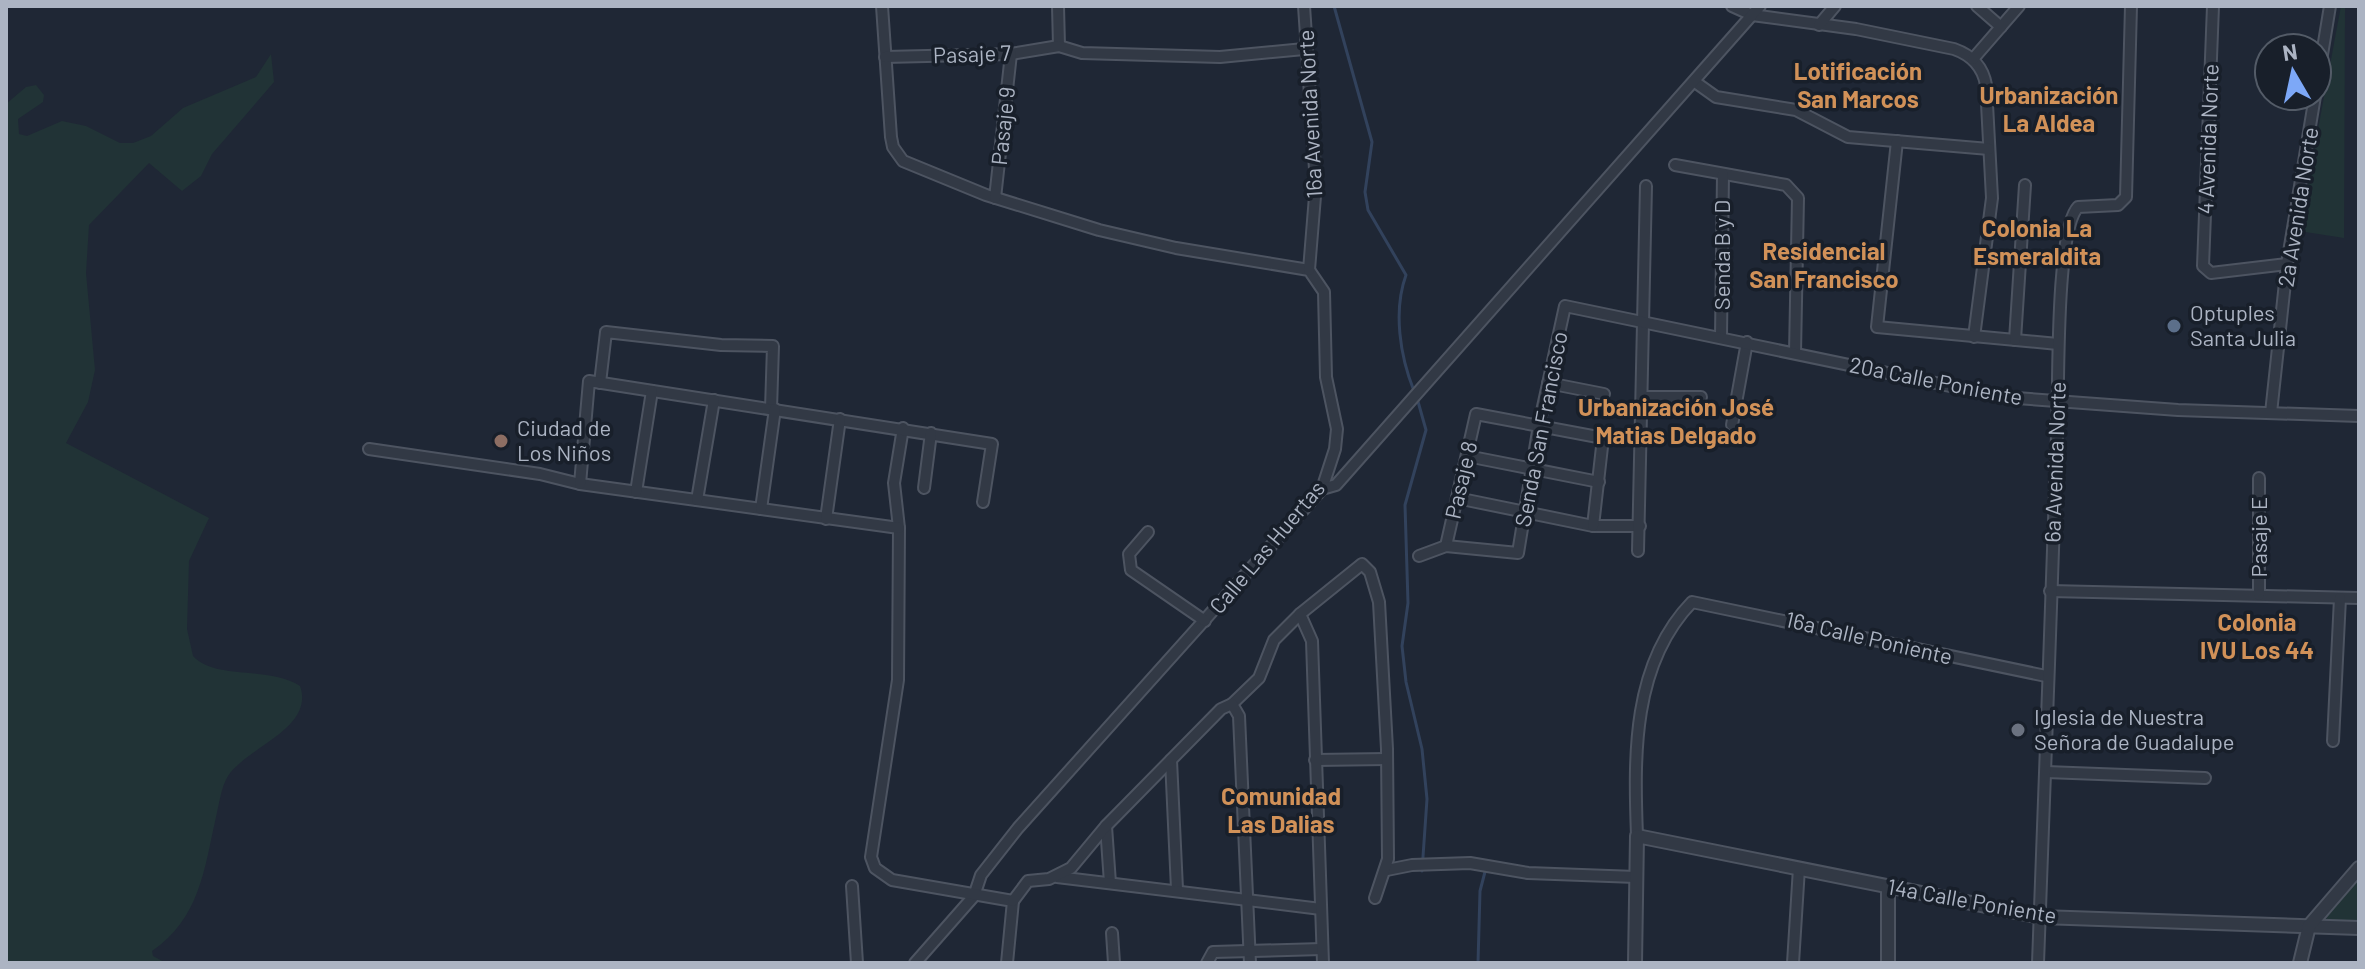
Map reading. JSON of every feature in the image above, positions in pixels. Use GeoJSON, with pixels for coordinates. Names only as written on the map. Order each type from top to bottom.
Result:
{"type":"FeatureCollection","features":[{"type":"Feature","properties":{"kind":"street"},"geometry":{"type":"LineString","coordinates":[[882,6],[893,147],[903,161],[995,198],[1099,230],[1176,248],[1309,270]]}},
{"type":"Feature","properties":{"kind":"street"},"geometry":{"type":"LineString","coordinates":[[1058,6],[1059,46],[1082,53],[1220,57],[1304,49]]}},
{"type":"Feature","properties":{"kind":"street","name":"16a Avenida Norte"},"geometry":{"type":"LineString","coordinates":[[1304,6],[1304,49],[1316,184],[1309,270]]}},
{"type":"Feature","properties":{"kind":"street"},"geometry":{"type":"LineString","coordinates":[[1732,6],[1752,15],[1908,39],[1960,51],[1973,59],[1984,75],[1991,222],[1974,337]]}},
{"type":"Feature","properties":{"kind":"street"},"geometry":{"type":"LineString","coordinates":[[1322,489],[1336,485],[1760,6]]}},
{"type":"Feature","properties":{"kind":"street"},"geometry":{"type":"LineString","coordinates":[[1819,25],[1835,6]]}},
{"type":"Feature","properties":{"kind":"street"},"geometry":{"type":"LineString","coordinates":[[1977,6],[2001,27]]}},
{"type":"Feature","properties":{"kind":"street"},"geometry":{"type":"LineString","coordinates":[[1973,59],[2019,6]]}},
{"type":"Feature","properties":{"kind":"street","name":"6a Avenida Norte"},"geometry":{"type":"LineString","coordinates":[[2038,963],[2058,344],[2073,212],[2082,205],[2121,204],[2126,197],[2131,6]]}},
{"type":"Feature","properties":{"kind":"street","name":"4 Avenida Norte"},"geometry":{"type":"LineString","coordinates":[[2213,6],[2203,266],[2206,271],[2287,264]]}},
{"type":"Feature","properties":{"kind":"street"},"geometry":{"type":"LineString","coordinates":[[2326,32],[2330,6]]}},
{"type":"Feature","properties":{"kind":"street","name":"Pasaje 7"},"geometry":{"type":"LineString","coordinates":[[885,57],[1011,54],[1059,46]]}},
{"type":"Feature","properties":{"kind":"street","name":"Pasaje 9"},"geometry":{"type":"LineString","coordinates":[[995,198],[1011,54]]}},
{"type":"Feature","properties":{"kind":"street"},"geometry":{"type":"LineString","coordinates":[[1695,82],[1716,97],[1796,110],[1848,137],[1989,149]]}},
{"type":"Feature","properties":{"kind":"street","name":"2a Avenida Norte"},"geometry":{"type":"LineString","coordinates":[[2271,413],[2287,264],[2312,112]]}},
{"type":"Feature","properties":{"kind":"street"},"geometry":{"type":"LineString","coordinates":[[1897,141],[1877,327],[2058,344]]}},
{"type":"Feature","properties":{"kind":"street"},"geometry":{"type":"LineString","coordinates":[[1675,165],[1794,190],[1798,198],[1795,353]]}},
{"type":"Feature","properties":{"kind":"street","name":"Senda B y D"},"geometry":{"type":"LineString","coordinates":[[1721,337],[1723,174]]}},
{"type":"Feature","properties":{"kind":"street"},"geometry":{"type":"LineString","coordinates":[[2015,340],[2025,185]]}},
{"type":"Feature","properties":{"kind":"street"},"geometry":{"type":"LineString","coordinates":[[1638,551],[1646,186]]}},
{"type":"Feature","properties":{"kind":"street","name":"Calle Las Huertas"},"geometry":{"type":"LineString","coordinates":[[915,963],[974,896],[981,875],[1018,828],[1322,489],[1335,449],[1337,429],[1326,377],[1324,292],[1309,270]]}},
{"type":"Feature","properties":{"kind":"street","name":"20a Calle Poniente"},"geometry":{"type":"LineString","coordinates":[[1565,306],[2003,397],[2058,403],[2359,416]]}},
{"type":"Feature","properties":{"kind":"street","name":"Senda San Francisco"},"geometry":{"type":"LineString","coordinates":[[1446,546],[1518,553],[1539,425],[1565,306]]}},
{"type":"Feature","properties":{"kind":"street"},"geometry":{"type":"LineString","coordinates":[[600,383],[606,332],[707,344],[773,346],[773,409],[761,509]]}},
{"type":"Feature","properties":{"kind":"street"},"geometry":{"type":"LineString","coordinates":[[1732,425],[1747,342]]}},
{"type":"Feature","properties":{"kind":"street"},"geometry":{"type":"LineString","coordinates":[[580,484],[589,381],[992,444],[983,502]]}},
{"type":"Feature","properties":{"kind":"street"},"geometry":{"type":"LineString","coordinates":[[1548,383],[1604,394]]}},
{"type":"Feature","properties":{"kind":"street"},"geometry":{"type":"LineString","coordinates":[[636,492],[652,391]]}},
{"type":"Feature","properties":{"kind":"street"},"geometry":{"type":"LineString","coordinates":[[1642,397],[1701,397]]}},
{"type":"Feature","properties":{"kind":"street"},"geometry":{"type":"LineString","coordinates":[[697,500],[714,400]]}},
{"type":"Feature","properties":{"kind":"street","name":"Pasaje 8"},"geometry":{"type":"LineString","coordinates":[[1446,546],[1476,414],[1539,425]]}},
{"type":"Feature","properties":{"kind":"street"},"geometry":{"type":"LineString","coordinates":[[826,519],[840,419]]}},
{"type":"Feature","properties":{"kind":"street"},"geometry":{"type":"LineString","coordinates":[[1539,425],[1603,438],[1593,526]]}},
{"type":"Feature","properties":{"kind":"street"},"geometry":{"type":"LineString","coordinates":[[903,428],[894,483],[899,528],[898,680],[870,844],[871,857],[884,877],[1013,901]]}},
{"type":"Feature","properties":{"kind":"street"},"geometry":{"type":"LineString","coordinates":[[924,488],[931,433]]}},
{"type":"Feature","properties":{"kind":"street"},"geometry":{"type":"LineString","coordinates":[[369,449],[540,474],[580,484],[899,528]]}},
{"type":"Feature","properties":{"kind":"street"},"geometry":{"type":"LineString","coordinates":[[1467,456],[1599,482]]}},
{"type":"Feature","properties":{"kind":"street","name":"Pasaje E"},"geometry":{"type":"LineString","coordinates":[[2259,478],[2259,595]]}},
{"type":"Feature","properties":{"kind":"street"},"geometry":{"type":"LineString","coordinates":[[1457,498],[1593,526],[1640,526]]}},
{"type":"Feature","properties":{"kind":"street"},"geometry":{"type":"LineString","coordinates":[[1148,532],[1129,554],[1131,570],[1205,621]]}},
{"type":"Feature","properties":{"kind":"street"},"geometry":{"type":"LineString","coordinates":[[1419,556],[1446,546]]}},
{"type":"Feature","properties":{"kind":"street"},"geometry":{"type":"LineString","coordinates":[[1055,877],[1071,868],[1106,826],[1221,709],[1232,704],[1259,678],[1274,640],[1300,614],[1362,564],[1370,572],[1382,629],[1387,870],[1375,898]]}},
{"type":"Feature","properties":{"kind":"street"},"geometry":{"type":"LineString","coordinates":[[2050,591],[2359,598]]}},
{"type":"Feature","properties":{"kind":"street"},"geometry":{"type":"LineString","coordinates":[[2333,741],[2340,598]]}},
{"type":"Feature","properties":{"kind":"street","name":"16a Calle Poniente"},"geometry":{"type":"LineString","coordinates":[[1637,836],[1635,776],[1648,671],[1663,639],[1692,602],[2046,676]]}},
{"type":"Feature","properties":{"kind":"street"},"geometry":{"type":"LineString","coordinates":[[1300,614],[1312,641],[1323,963]]}},
{"type":"Feature","properties":{"kind":"street"},"geometry":{"type":"LineString","coordinates":[[1232,704],[1239,716],[1250,957]]}},
{"type":"Feature","properties":{"kind":"street"},"geometry":{"type":"LineString","coordinates":[[1315,760],[1387,759]]}},
{"type":"Feature","properties":{"kind":"street"},"geometry":{"type":"LineString","coordinates":[[1171,760],[1177,889]]}},
{"type":"Feature","properties":{"kind":"street"},"geometry":{"type":"LineString","coordinates":[[2046,772],[2205,778]]}},
{"type":"Feature","properties":{"kind":"street"},"geometry":{"type":"LineString","coordinates":[[1106,826],[1110,883]]}},
{"type":"Feature","properties":{"kind":"street"},"geometry":{"type":"LineString","coordinates":[[1635,963],[1637,836]]}},
{"type":"Feature","properties":{"kind":"street","name":"14a Calle Poniente"},"geometry":{"type":"LineString","coordinates":[[1637,836],[2041,917],[2359,928]]}},
{"type":"Feature","properties":{"kind":"street"},"geometry":{"type":"LineString","coordinates":[[1387,870],[1470,863],[1528,873],[1636,877]]}},
{"type":"Feature","properties":{"kind":"street"},"geometry":{"type":"LineString","coordinates":[[1793,963],[1799,868]]}},
{"type":"Feature","properties":{"kind":"street"},"geometry":{"type":"LineString","coordinates":[[2300,963],[2309,926],[2359,868]]}},
{"type":"Feature","properties":{"kind":"street"},"geometry":{"type":"LineString","coordinates":[[1007,963],[1013,901],[1028,881],[1055,877],[1177,889],[1321,909]]}},
{"type":"Feature","properties":{"kind":"street"},"geometry":{"type":"LineString","coordinates":[[852,886],[857,963]]}},
{"type":"Feature","properties":{"kind":"street"},"geometry":{"type":"LineString","coordinates":[[1888,886],[1888,963]]}},
{"type":"Feature","properties":{"kind":"street"},"geometry":{"type":"LineString","coordinates":[[1112,933],[1114,963]]}},
{"type":"Feature","properties":{"kind":"street"},"geometry":{"type":"LineString","coordinates":[[1207,963],[1213,952],[1250,957],[1322,949]]}},
{"type":"Feature","properties":{"kind":"shaded area"},"geometry":{"type":"Polygon","coordinates":[[[2341,6],[2345,6],[2344,238],[2299,231],[2321,112],[2333,112],[2333,49],[2341,6]]]}},
{"type":"Feature","properties":{"kind":"shaded area"},"geometry":{"type":"Polygon","coordinates":[[[271,54],[274,82],[212,154],[201,176],[182,191],[149,163],[89,225],[86,273],[95,370],[88,402],[66,443],[209,518],[189,561],[187,629],[193,656],[215,668],[287,680],[300,686],[302,701],[298,714],[289,725],[228,776],[220,796],[198,892],[181,924],[152,951],[153,956],[166,963],[6,963],[6,104],[26,87],[36,85],[44,95],[43,102],[18,119],[19,134],[27,136],[62,121],[86,126],[120,143],[133,143],[151,136],[183,108],[256,77],[271,54]]]}},
{"type":"Feature","properties":{"kind":"shaded area"},"geometry":{"type":"Polygon","coordinates":[[[2359,878],[2359,921],[2327,920],[2326,915],[2359,878]]]}},
{"type":"Feature","properties":{"kind":"waterway"},"geometry":{"type":"LineString","coordinates":[[1334,6],[1372,142],[1365,192],[1368,210],[1406,275],[1400,303],[1400,333],[1414,391]]}},
{"type":"Feature","properties":{"kind":"waterway"},"geometry":{"type":"LineString","coordinates":[[1417,398],[1426,430],[1405,505],[1408,603],[1402,646],[1406,682],[1422,749],[1427,799],[1422,871]]}},
{"type":"Feature","properties":{"kind":"waterway"},"geometry":{"type":"LineString","coordinates":[[1478,963],[1480,891],[1486,868]]}},
{"type":"Feature","properties":{"kind":"place","name":"Optuples Santa Julia"},"geometry":{"type":"Point","coordinates":[2174,326]}},
{"type":"Feature","properties":{"kind":"place","name":"Ciudad de Los Niños"},"geometry":{"type":"Point","coordinates":[501,441]}},
{"type":"Feature","properties":{"kind":"place","name":"Iglesia de Nuestra Señora de Guadalupe"},"geometry":{"type":"Point","coordinates":[2018,730]}},
{"type":"Feature","properties":{"kind":"district","name":"Lotificación San Marcos"},"geometry":{"type":"Point","coordinates":[1858,86]}},
{"type":"Feature","properties":{"kind":"district","name":"Urbanización La Aldea"},"geometry":{"type":"Point","coordinates":[2049,110]}},
{"type":"Feature","properties":{"kind":"district","name":"Colonia La Esmeraldita"},"geometry":{"type":"Point","coordinates":[2037,243]}},
{"type":"Feature","properties":{"kind":"district","name":"Residencial San Francisco"},"geometry":{"type":"Point","coordinates":[1824,266]}},
{"type":"Feature","properties":{"kind":"district","name":"Urbanización José Matias Delgado"},"geometry":{"type":"Point","coordinates":[1676,422]}},
{"type":"Feature","properties":{"kind":"district","name":"Colonia IVU Los 44"},"geometry":{"type":"Point","coordinates":[2257,637]}},
{"type":"Feature","properties":{"kind":"district","name":"Comunidad Las Dalias"},"geometry":{"type":"Point","coordinates":[1281,811]}}]}
